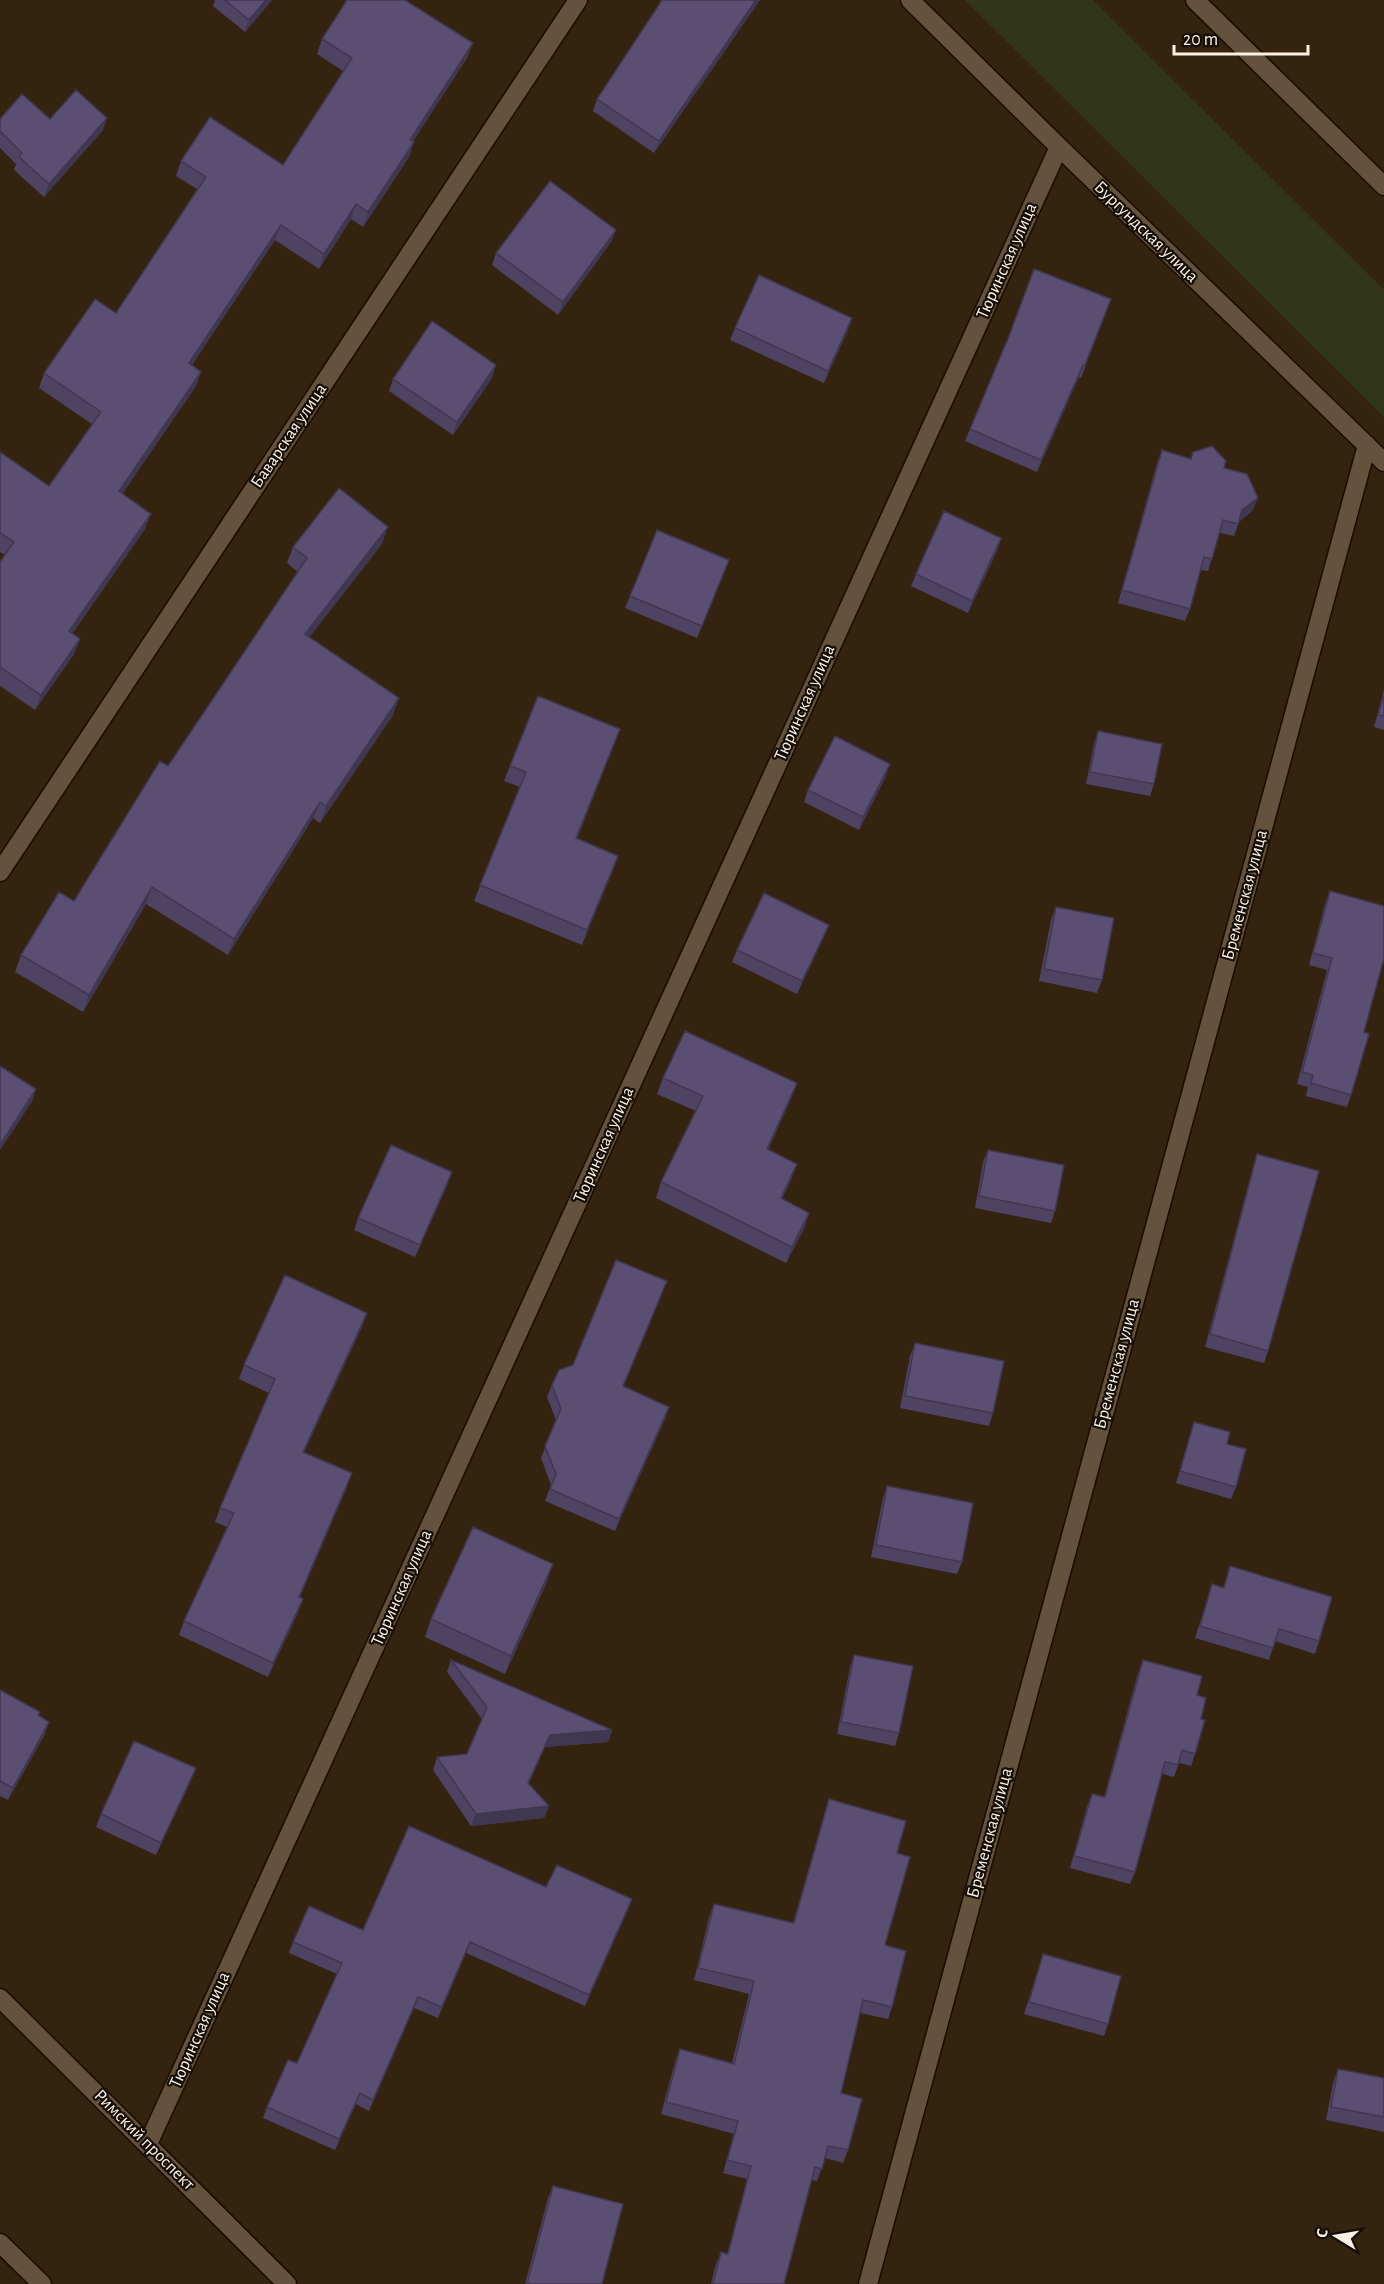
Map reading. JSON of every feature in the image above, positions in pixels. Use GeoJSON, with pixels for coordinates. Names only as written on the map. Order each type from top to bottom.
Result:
{"type":"FeatureCollection","features":[{"type":"Feature","properties":{"kind":"street","name":"Баварская улица"},"geometry":{"type":"LineString","coordinates":[[0,872],[578,0]]}},
{"type":"Feature","properties":{"kind":"street","name":"Бургундская улица"},"geometry":{"type":"LineString","coordinates":[[910,0],[1384,462]]}},
{"type":"Feature","properties":{"kind":"street"},"geometry":{"type":"LineString","coordinates":[[1195,0],[1384,186]]}},
{"type":"Feature","properties":{"kind":"street","name":"Тюринская улица"},"geometry":{"type":"LineString","coordinates":[[148,2144],[1059,147]]}},
{"type":"Feature","properties":{"kind":"street","name":"Бременская улица"},"geometry":{"type":"LineString","coordinates":[[868,2284],[1367,445]]}},
{"type":"Feature","properties":{"kind":"street","name":"Римский проспект"},"geometry":{"type":"LineString","coordinates":[[0,1998],[287,2284]]}},
{"type":"Feature","properties":{"kind":"street"},"geometry":{"type":"LineString","coordinates":[[0,2243],[42,2284]]}},
{"type":"Feature","properties":{"kind":"green space"},"geometry":{"type":"Polygon","coordinates":[[[965,0],[1093,0],[1384,290],[1384,417],[965,0]]]}},
{"type":"Feature","properties":{"kind":"building"},"geometry":{"type":"Polygon","coordinates":[[[225,0],[266,0],[249,20],[225,0]]]}},
{"type":"Feature","properties":{"kind":"building"},"geometry":{"type":"Polygon","coordinates":[[[347,0],[405,0],[473,43],[410,140],[414,142],[368,212],[356,204],[324,254],[281,225],[189,363],[201,372],[119,491],[151,514],[69,631],[80,639],[41,695],[0,667],[0,562],[14,542],[0,533],[0,452],[49,486],[101,412],[44,373],[95,299],[116,313],[206,177],[181,161],[210,117],[283,165],[352,58],[322,39],[347,0]]]}},
{"type":"Feature","properties":{"kind":"building"},"geometry":{"type":"Polygon","coordinates":[[[662,0],[756,0],[659,141],[597,99],[662,0]]]}},
{"type":"Feature","properties":{"kind":"building"},"geometry":{"type":"Polygon","coordinates":[[[76,90],[107,118],[49,184],[19,157],[22,153],[0,131],[0,119],[22,94],[50,119],[76,90]]]}},
{"type":"Feature","properties":{"kind":"building"},"geometry":{"type":"Polygon","coordinates":[[[550,181],[616,230],[563,302],[496,253],[550,181]]]}},
{"type":"Feature","properties":{"kind":"building"},"geometry":{"type":"Polygon","coordinates":[[[1034,269],[1111,299],[1085,365],[1083,365],[1041,460],[970,429],[1034,269]]]}},
{"type":"Feature","properties":{"kind":"building"},"geometry":{"type":"Polygon","coordinates":[[[759,275],[852,318],[828,371],[735,328],[759,275]]]}},
{"type":"Feature","properties":{"kind":"building"},"geometry":{"type":"Polygon","coordinates":[[[432,321],[496,365],[457,422],[393,379],[432,321]]]}},
{"type":"Feature","properties":{"kind":"building"},"geometry":{"type":"Polygon","coordinates":[[[1212,446],[1226,461],[1224,468],[1247,474],[1258,498],[1242,510],[1238,524],[1223,520],[1212,559],[1204,557],[1190,609],[1122,590],[1162,450],[1191,459],[1193,452],[1212,446]]]}},
{"type":"Feature","properties":{"kind":"building"},"geometry":{"type":"Polygon","coordinates":[[[339,488],[388,527],[305,634],[399,698],[326,806],[320,802],[234,939],[152,887],[89,995],[21,955],[59,892],[74,901],[160,761],[168,766],[307,558],[293,547],[339,488]]]}},
{"type":"Feature","properties":{"kind":"building"},"geometry":{"type":"Polygon","coordinates":[[[944,511],[1001,538],[972,601],[916,574],[944,511]]]}},
{"type":"Feature","properties":{"kind":"building"},"geometry":{"type":"Polygon","coordinates":[[[657,530],[729,560],[702,626],[630,596],[657,530]]]}},
{"type":"Feature","properties":{"kind":"building"},"geometry":{"type":"Polygon","coordinates":[[[1384,695],[1384,716],[1378,715],[1384,695]]]}},
{"type":"Feature","properties":{"kind":"building"},"geometry":{"type":"Polygon","coordinates":[[[538,696],[620,729],[576,838],[618,856],[587,930],[480,885],[526,772],[510,766],[538,696]]]}},
{"type":"Feature","properties":{"kind":"building"},"geometry":{"type":"Polygon","coordinates":[[[1098,731],[1162,744],[1154,784],[1090,772],[1098,731]]]}},
{"type":"Feature","properties":{"kind":"building"},"geometry":{"type":"Polygon","coordinates":[[[835,736],[890,764],[863,817],[808,790],[835,736]]]}},
{"type":"Feature","properties":{"kind":"building"},"geometry":{"type":"Polygon","coordinates":[[[1330,891],[1384,906],[1384,958],[1364,1032],[1369,1034],[1351,1095],[1311,1083],[1313,1075],[1302,1072],[1332,958],[1313,953],[1330,891]]]}},
{"type":"Feature","properties":{"kind":"building"},"geometry":{"type":"Polygon","coordinates":[[[764,893],[829,925],[802,981],[737,950],[764,893]]]}},
{"type":"Feature","properties":{"kind":"building"},"geometry":{"type":"Polygon","coordinates":[[[1056,907],[1114,918],[1102,980],[1044,969],[1056,907]]]}},
{"type":"Feature","properties":{"kind":"building"},"geometry":{"type":"Polygon","coordinates":[[[685,1031],[797,1083],[767,1149],[797,1164],[781,1198],[809,1213],[792,1247],[661,1182],[703,1096],[663,1078],[685,1031]]]}},
{"type":"Feature","properties":{"kind":"building"},"geometry":{"type":"Polygon","coordinates":[[[0,1066],[36,1089],[0,1145],[0,1066]]]}},
{"type":"Feature","properties":{"kind":"building"},"geometry":{"type":"Polygon","coordinates":[[[391,1145],[452,1172],[420,1245],[358,1218],[391,1145]]]}},
{"type":"Feature","properties":{"kind":"building"},"geometry":{"type":"Polygon","coordinates":[[[988,1150],[1064,1165],[1055,1211],[979,1196],[988,1150]]]}},
{"type":"Feature","properties":{"kind":"building"},"geometry":{"type":"Polygon","coordinates":[[[1257,1154],[1319,1171],[1268,1351],[1210,1334],[1257,1154]]]}},
{"type":"Feature","properties":{"kind":"building"},"geometry":{"type":"Polygon","coordinates":[[[616,1260],[667,1281],[623,1386],[669,1407],[619,1519],[550,1489],[556,1474],[545,1446],[561,1409],[552,1385],[559,1370],[573,1365],[616,1260]]]}},
{"type":"Feature","properties":{"kind":"building"},"geometry":{"type":"Polygon","coordinates":[[[285,1275],[367,1313],[303,1452],[352,1473],[299,1597],[303,1599],[273,1663],[184,1621],[234,1513],[220,1508],[275,1379],[244,1365],[285,1275]]]}},
{"type":"Feature","properties":{"kind":"building"},"geometry":{"type":"Polygon","coordinates":[[[915,1343],[1004,1361],[993,1413],[905,1396],[915,1343]]]}},
{"type":"Feature","properties":{"kind":"building"},"geometry":{"type":"Polygon","coordinates":[[[1194,1422],[1230,1432],[1227,1444],[1246,1449],[1236,1487],[1180,1471],[1194,1422]]]}},
{"type":"Feature","properties":{"kind":"building"},"geometry":{"type":"Polygon","coordinates":[[[887,1486],[973,1503],[962,1562],[876,1545],[887,1486]]]}},
{"type":"Feature","properties":{"kind":"building"},"geometry":{"type":"Polygon","coordinates":[[[473,1527],[553,1564],[511,1656],[431,1619],[473,1527]]]}},
{"type":"Feature","properties":{"kind":"building"},"geometry":{"type":"Polygon","coordinates":[[[1230,1566],[1332,1597],[1319,1641],[1279,1629],[1273,1648],[1200,1626],[1212,1584],[1224,1588],[1230,1566]]]}},
{"type":"Feature","properties":{"kind":"building"},"geometry":{"type":"Polygon","coordinates":[[[854,1655],[913,1666],[899,1733],[841,1722],[854,1655]]]}},
{"type":"Feature","properties":{"kind":"building"},"geometry":{"type":"Polygon","coordinates":[[[451,1660],[612,1730],[550,1735],[528,1783],[549,1806],[476,1814],[437,1757],[467,1754],[487,1707],[451,1660]]]}},
{"type":"Feature","properties":{"kind":"building"},"geometry":{"type":"Polygon","coordinates":[[[1143,1660],[1202,1676],[1197,1695],[1206,1698],[1201,1719],[1205,1720],[1195,1754],[1182,1750],[1178,1765],[1165,1762],[1135,1872],[1074,1856],[1092,1794],[1105,1797],[1143,1660]]]}},
{"type":"Feature","properties":{"kind":"building"},"geometry":{"type":"Polygon","coordinates":[[[0,1690],[40,1712],[38,1715],[49,1722],[13,1788],[0,1781],[0,1690]]]}},
{"type":"Feature","properties":{"kind":"building"},"geometry":{"type":"Polygon","coordinates":[[[134,1741],[196,1768],[161,1843],[101,1814],[134,1741]]]}},
{"type":"Feature","properties":{"kind":"building"},"geometry":{"type":"Polygon","coordinates":[[[829,1799],[906,1821],[897,1853],[910,1857],[885,1945],[906,1951],[892,2007],[863,2000],[841,2093],[862,2099],[848,2150],[828,2146],[822,2169],[815,2167],[784,2284],[713,2284],[721,2252],[728,2254],[751,2166],[727,2160],[738,2121],[666,2102],[680,2049],[734,2064],[754,1981],[698,1968],[714,1904],[794,1923],[829,1799]]]}},
{"type":"Feature","properties":{"kind":"building"},"geometry":{"type":"Polygon","coordinates":[[[409,1826],[546,1887],[557,1865],[632,1899],[589,1995],[470,1942],[442,2007],[418,1997],[373,2100],[360,2093],[339,2139],[267,2107],[288,2060],[297,2063],[342,1963],[293,1942],[309,1906],[363,1930],[409,1826]]]}},
{"type":"Feature","properties":{"kind":"building"},"geometry":{"type":"Polygon","coordinates":[[[1043,1954],[1121,1976],[1108,2024],[1029,2002],[1043,1954]]]}},
{"type":"Feature","properties":{"kind":"building"},"geometry":{"type":"Polygon","coordinates":[[[1338,2069],[1384,2078],[1384,2117],[1331,2107],[1338,2069]]]}},
{"type":"Feature","properties":{"kind":"building"},"geometry":{"type":"Polygon","coordinates":[[[553,2186],[623,2204],[602,2284],[527,2284],[553,2186]]]}}]}
